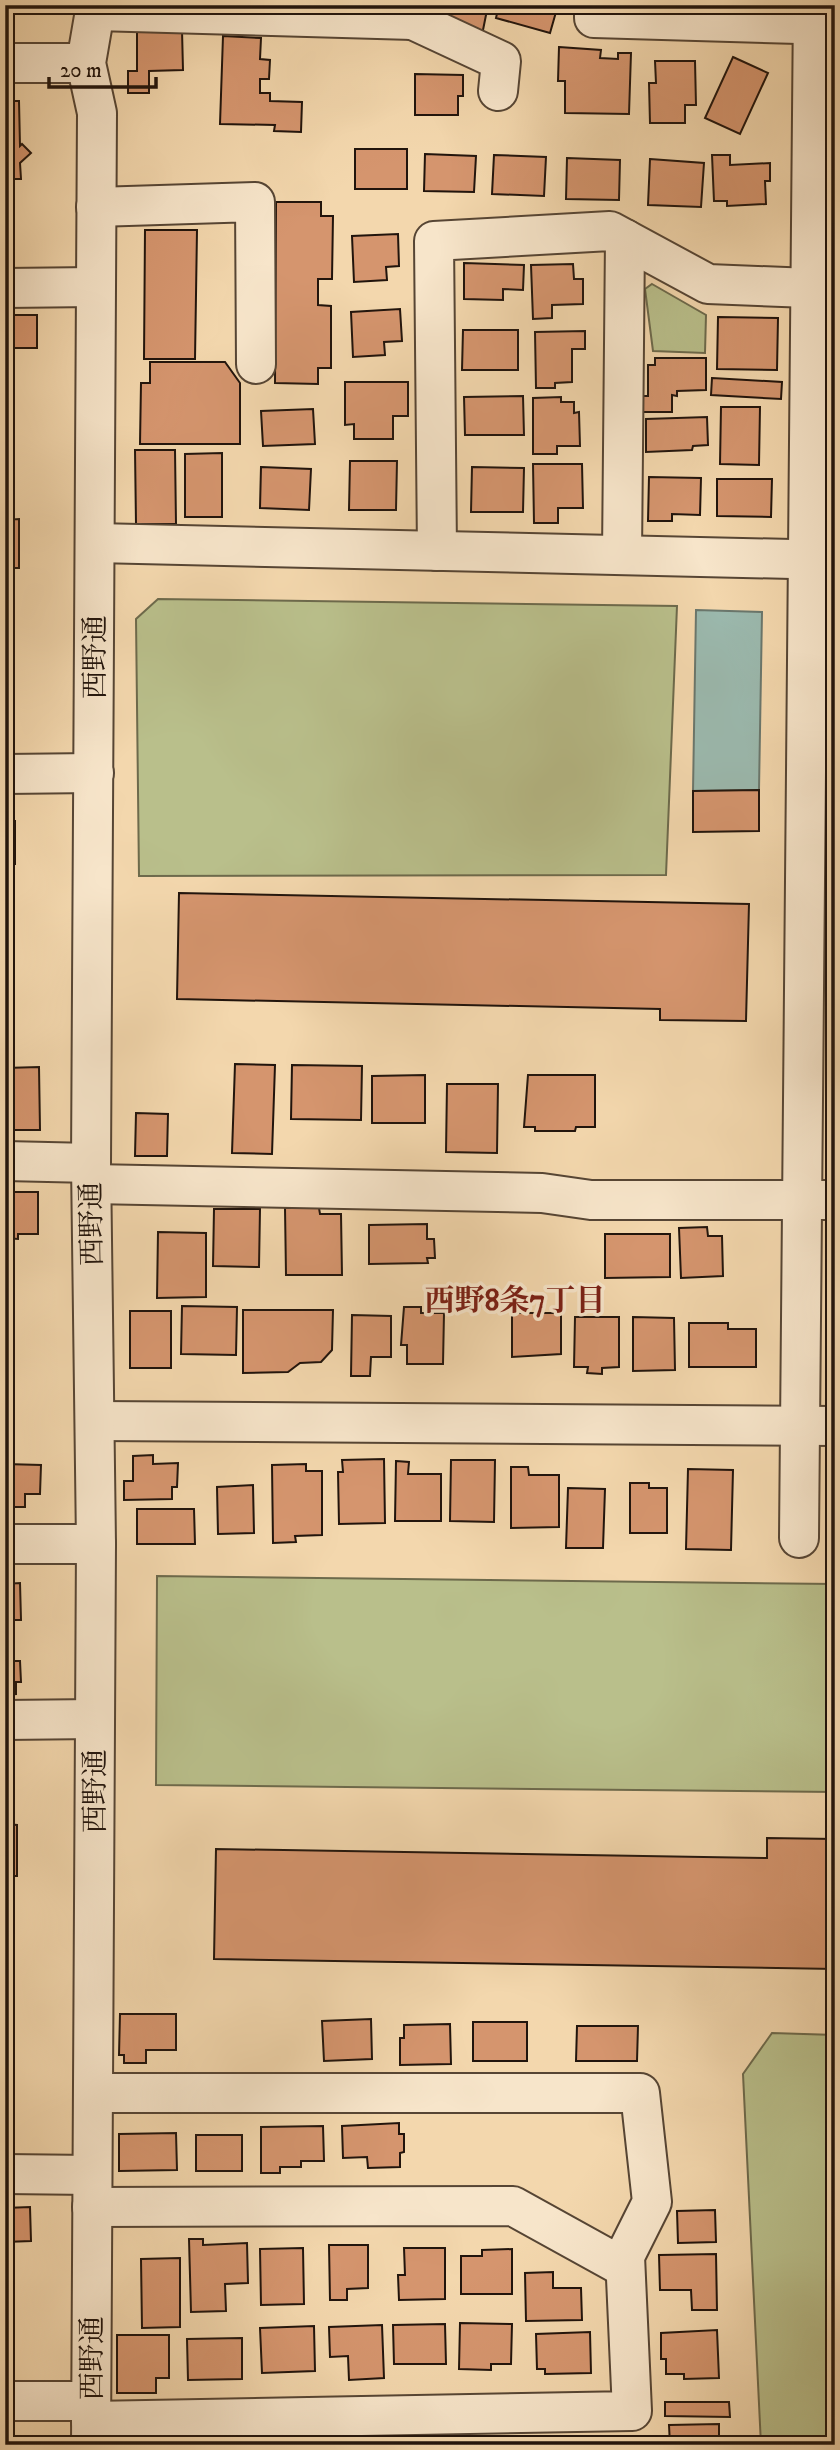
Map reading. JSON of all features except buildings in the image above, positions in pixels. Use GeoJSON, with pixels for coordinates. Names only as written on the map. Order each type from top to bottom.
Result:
{"type":"FeatureCollection","features":[{"type":"Feature","properties":{"kind":"street"},"geometry":{"type":"LineString","coordinates":[[594,5],[594,18],[820,18],[822,560],[818,1426],[799,1538]]}},
{"type":"Feature","properties":{"kind":"street"},"geometry":{"type":"LineString","coordinates":[[96,8],[416,13],[501,61],[498,91]]}},
{"type":"Feature","properties":{"kind":"street","name":"西野通"},"geometry":{"type":"LineString","coordinates":[[91,2422],[96,1544],[92,1173],[97,113],[86,63],[96,8]]}},
{"type":"Feature","properties":{"kind":"street"},"geometry":{"type":"LineString","coordinates":[[5,63],[86,63]]}},
{"type":"Feature","properties":{"kind":"street"},"geometry":{"type":"LineString","coordinates":[[96,207],[256,202],[256,364]]}},
{"type":"Feature","properties":{"kind":"street"},"geometry":{"type":"LineString","coordinates":[[437,551],[434,241],[610,231],[708,284],[822,289]]}},
{"type":"Feature","properties":{"kind":"street"},"geometry":{"type":"LineString","coordinates":[[622,555],[625,239]]}},
{"type":"Feature","properties":{"kind":"street"},"geometry":{"type":"LineString","coordinates":[[5,288],[95,287]]}},
{"type":"Feature","properties":{"kind":"street"},"geometry":{"type":"LineString","coordinates":[[96,543],[822,560]]}},
{"type":"Feature","properties":{"kind":"street"},"geometry":{"type":"LineString","coordinates":[[5,774],[94,773]]}},
{"type":"Feature","properties":{"kind":"street"},"geometry":{"type":"LineString","coordinates":[[5,1161],[92,1173],[542,1193],[591,1200],[819,1200]]}},
{"type":"Feature","properties":{"kind":"street"},"geometry":{"type":"LineString","coordinates":[[96,1421],[818,1426]]}},
{"type":"Feature","properties":{"kind":"street"},"geometry":{"type":"LineString","coordinates":[[5,1544],[96,1544]]}},
{"type":"Feature","properties":{"kind":"street"},"geometry":{"type":"LineString","coordinates":[[5,1720],[95,1720]]}},
{"type":"Feature","properties":{"kind":"street"},"geometry":{"type":"LineString","coordinates":[[5,2400],[91,2422],[632,2411],[625,2256],[652,2202],[640,2093],[93,2093]]}},
{"type":"Feature","properties":{"kind":"street"},"geometry":{"type":"LineString","coordinates":[[5,2174],[92,2191],[513,2206],[625,2268]]}},
{"type":"Feature","properties":{"kind":"green space"},"geometry":{"type":"Polygon","coordinates":[[[652,284],[706,315],[705,353],[653,351],[645,289],[652,284]]]}},
{"type":"Feature","properties":{"kind":"green space"},"geometry":{"type":"Polygon","coordinates":[[[158,599],[677,606],[666,875],[139,876],[136,619],[158,599]]]}},
{"type":"Feature","properties":{"kind":"green space"},"geometry":{"type":"Polygon","coordinates":[[[157,1576],[835,1584],[835,1792],[156,1785],[157,1576]]]}},
{"type":"Feature","properties":{"kind":"green space"},"geometry":{"type":"Polygon","coordinates":[[[772,2033],[835,2035],[835,2445],[761,2445],[743,2074],[772,2033]]]}},
{"type":"Feature","properties":{"kind":"water"},"geometry":{"type":"Polygon","coordinates":[[[696,610],[762,612],[759,790],[693,791],[696,610]]]}},
{"type":"Feature","properties":{"kind":"district","name":"西野8条7丁目"},"geometry":{"type":"Point","coordinates":[515,1301]}}]}
